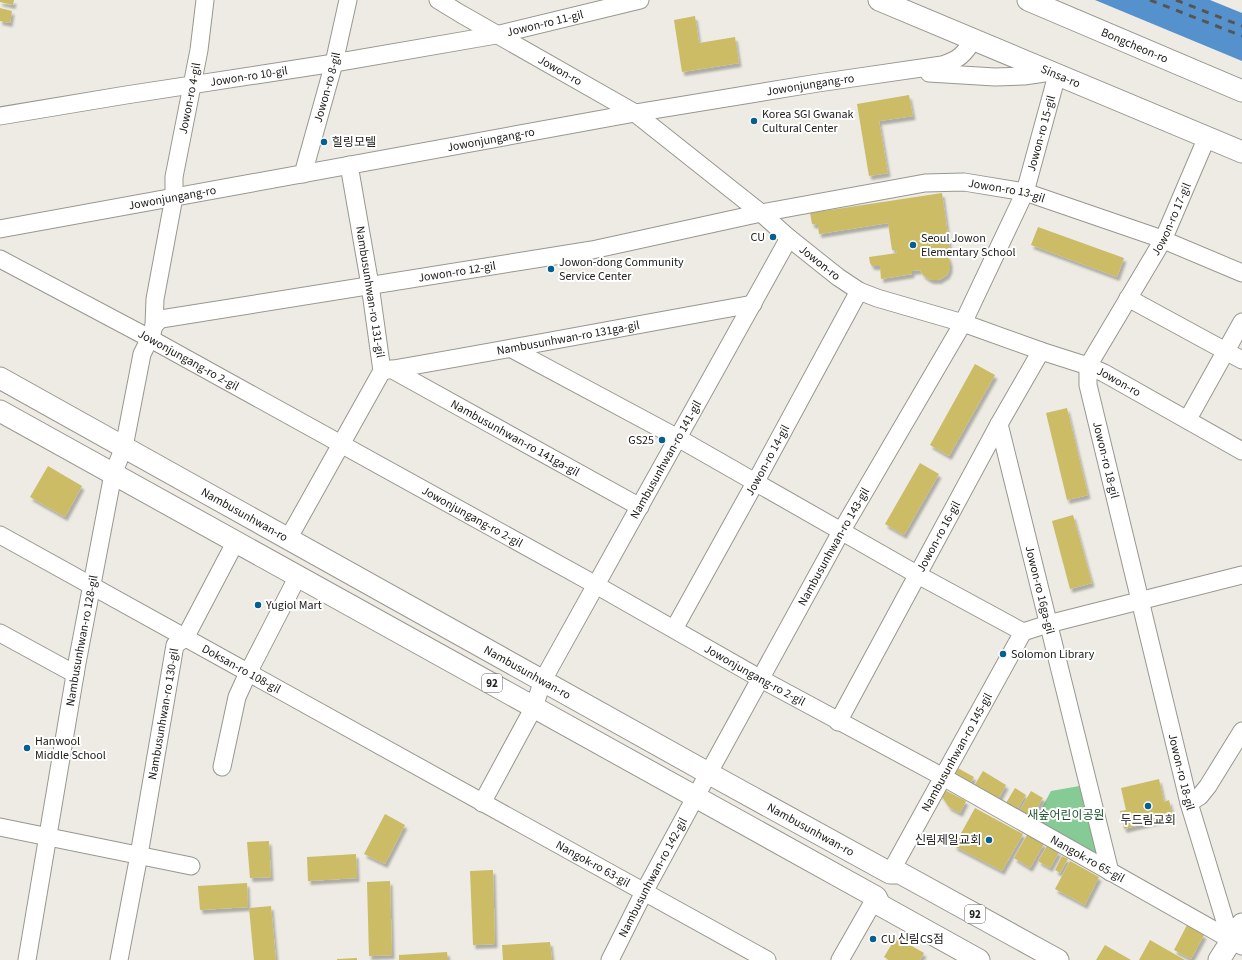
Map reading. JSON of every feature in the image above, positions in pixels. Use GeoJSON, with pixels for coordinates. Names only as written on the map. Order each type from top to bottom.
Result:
{"type":"FeatureCollection","features":[{"type":"Feature","properties":{"kind":"main road","name":"Sinsa-ro"},"geometry":{"type":"LineString","coordinates":[[879,0],[1242,152]]}},
{"type":"Feature","properties":{"kind":"main road","name":"Bongcheon-ro"},"geometry":{"type":"LineString","coordinates":[[1028,0],[1242,91]]}},
{"type":"Feature","properties":{"kind":"main road","name":"Nambusunhwan-ro"},"geometry":{"type":"LineString","coordinates":[[0,378],[708,773],[890,872],[900,873],[1058,960]]}},
{"type":"Feature","properties":{"kind":"main road","name":"92"},"geometry":{"type":"LineString","coordinates":[[0,411],[876,896],[880,905],[979,960]]}},
{"type":"Feature","properties":{"kind":"main road"},"geometry":{"type":"LineString","coordinates":[[1219,960],[1238,944]]}},
{"type":"Feature","properties":{"kind":"street","name":"Jowon-ro 4-gil"},"geometry":{"type":"LineString","coordinates":[[152,331],[155,299],[174,197],[174,176],[199,50],[205,0]]}},
{"type":"Feature","properties":{"kind":"street","name":"Jowon-ro 8-gil"},"geometry":{"type":"LineString","coordinates":[[302,174],[334,63],[348,0]]}},
{"type":"Feature","properties":{"kind":"street","name":"Jowon-ro"},"geometry":{"type":"LineString","coordinates":[[438,0],[496,35],[635,113],[761,213],[789,238],[838,277],[859,291],[877,298],[963,323],[1088,366],[1104,373],[1242,451]]}},
{"type":"Feature","properties":{"kind":"street","name":"Jowon-ro 11-gil"},"geometry":{"type":"LineString","coordinates":[[496,35],[640,0]]}},
{"type":"Feature","properties":{"kind":"street","name":"Jowon-ro 10-gil"},"geometry":{"type":"LineString","coordinates":[[0,116],[193,84],[334,63],[496,35]]}},
{"type":"Feature","properties":{"kind":"street","name":"Jowonjungang-ro"},"geometry":{"type":"LineString","coordinates":[[0,228],[635,113],[818,83],[911,71],[942,65],[953,61],[962,56],[973,40]]}},
{"type":"Feature","properties":{"kind":"street"},"geometry":{"type":"LineString","coordinates":[[911,71],[995,77],[1054,73]]}},
{"type":"Feature","properties":{"kind":"street","name":"Jowon-ro 15-gil"},"geometry":{"type":"LineString","coordinates":[[963,323],[1025,192],[1054,73]]}},
{"type":"Feature","properties":{"kind":"street","name":"Jowon-ro 17-gil"},"geometry":{"type":"LineString","coordinates":[[1088,366],[1163,240],[1207,137]]}},
{"type":"Feature","properties":{"kind":"street","name":"Nambusunhwan-ro 131-gil"},"geometry":{"type":"LineString","coordinates":[[288,539],[341,445],[387,370],[370,285],[349,165]]}},
{"type":"Feature","properties":{"kind":"street","name":"Jowon-ro 13-gil"},"geometry":{"type":"LineString","coordinates":[[761,213],[925,183],[964,182],[1025,192],[1163,240],[1242,273]]}},
{"type":"Feature","properties":{"kind":"street","name":"Jowon-ro 12-gil"},"geometry":{"type":"LineString","coordinates":[[152,331],[161,319],[592,250],[761,213]]}},
{"type":"Feature","properties":{"kind":"street","name":"Nambusunhwan-ro 141-gil"},"geometry":{"type":"LineString","coordinates":[[482,803],[534,707],[543,680],[789,238]]}},
{"type":"Feature","properties":{"kind":"street","name":"Jowonjungang-ro 2-gil"},"geometry":{"type":"LineString","coordinates":[[0,259],[152,331],[341,445],[596,585],[838,722],[943,777]]}},
{"type":"Feature","properties":{"kind":"street","name":"Jowon-ro 14-gil"},"geometry":{"type":"LineString","coordinates":[[674,629],[859,291]]}},
{"type":"Feature","properties":{"kind":"street"},"geometry":{"type":"LineString","coordinates":[[1128,298],[1242,360]]}},
{"type":"Feature","properties":{"kind":"street","name":"Nambusunhwan-ro 131ga-gil"},"geometry":{"type":"LineString","coordinates":[[387,370],[512,349],[753,304]]}},
{"type":"Feature","properties":{"kind":"street"},"geometry":{"type":"LineString","coordinates":[[1189,421],[1189,417],[1242,322]]}},
{"type":"Feature","properties":{"kind":"street","name":"Nambusunhwan-ro 143-gil"},"geometry":{"type":"LineString","coordinates":[[708,773],[842,530],[963,323]]}},
{"type":"Feature","properties":{"kind":"street","name":"Nambusunhwan-ro 128-gil"},"geometry":{"type":"LineString","coordinates":[[27,960],[47,837],[113,474],[124,447],[142,354],[152,331]]}},
{"type":"Feature","properties":{"kind":"street"},"geometry":{"type":"LineString","coordinates":[[512,349],[678,438],[755,483],[842,530],[918,575],[1022,632],[1048,624],[1242,575]]}},
{"type":"Feature","properties":{"kind":"street","name":"Jowon-ro 16-gil"},"geometry":{"type":"LineString","coordinates":[[838,722],[999,424],[1041,351]]}},
{"type":"Feature","properties":{"kind":"street","name":"Jowon-ro 18-gil"},"geometry":{"type":"LineString","coordinates":[[1088,366],[1088,385],[1189,803],[1238,944]]}},
{"type":"Feature","properties":{"kind":"street","name":"Nambusunhwan-ro 141ga-gil"},"geometry":{"type":"LineString","coordinates":[[387,370],[640,507]]}},
{"type":"Feature","properties":{"kind":"street","name":"Jowon-ro 16ga-gil"},"geometry":{"type":"LineString","coordinates":[[999,424],[1110,872]]}},
{"type":"Feature","properties":{"kind":"street","name":"Doksan-ro 108-gil"},"geometry":{"type":"LineString","coordinates":[[0,535],[482,803]]}},
{"type":"Feature","properties":{"kind":"street","name":"Nambusunhwan-ro 130-gil"},"geometry":{"type":"LineString","coordinates":[[119,960],[139,855],[175,645],[185,638],[236,542]]}},
{"type":"Feature","properties":{"kind":"street"},"geometry":{"type":"LineString","coordinates":[[222,767],[237,697],[298,576]]}},
{"type":"Feature","properties":{"kind":"street","name":"Nambusunhwan-ro 145-gil"},"geometry":{"type":"LineString","coordinates":[[890,872],[1022,632]]}},
{"type":"Feature","properties":{"kind":"street"},"geometry":{"type":"LineString","coordinates":[[0,633],[76,674]]}},
{"type":"Feature","properties":{"kind":"street"},"geometry":{"type":"LineString","coordinates":[[1189,803],[1200,796],[1208,786],[1242,731]]}},
{"type":"Feature","properties":{"kind":"street","name":"Nambusunhwan-ro 142-gil"},"geometry":{"type":"LineString","coordinates":[[610,960],[644,892],[708,773]]}},
{"type":"Feature","properties":{"kind":"street","name":"Nangok-ro 65-gil"},"geometry":{"type":"LineString","coordinates":[[943,777],[1238,944]]}},
{"type":"Feature","properties":{"kind":"street","name":"Nangok-ro 63-gil"},"geometry":{"type":"LineString","coordinates":[[482,803],[767,960]]}},
{"type":"Feature","properties":{"kind":"street"},"geometry":{"type":"LineString","coordinates":[[0,827],[191,866]]}},
{"type":"Feature","properties":{"kind":"street"},"geometry":{"type":"LineString","coordinates":[[840,960],[876,896]]}},
{"type":"Feature","properties":{"kind":"green space","name":"새숲어린이공원"},"geometry":{"type":"Polygon","coordinates":[[[1085,785],[1105,867],[1033,824],[1051,791],[1085,785]]]}},
{"type":"Feature","properties":{"kind":"water"},"geometry":{"type":"Polygon","coordinates":[[[1095,0],[1210,0],[1242,13],[1242,61],[1095,0]]]}},
{"type":"Feature","properties":{"kind":"building"},"geometry":{"type":"Polygon","coordinates":[[[0,0],[14,0],[13,5],[0,2],[0,0]]]}},
{"type":"Feature","properties":{"kind":"building"},"geometry":{"type":"Polygon","coordinates":[[[0,8],[12,11],[10,23],[0,21],[0,8]]]}},
{"type":"Feature","properties":{"kind":"building"},"geometry":{"type":"Polygon","coordinates":[[[695,16],[699,43],[735,37],[739,63],[682,72],[674,20],[695,16]]]}},
{"type":"Feature","properties":{"kind":"building"},"geometry":{"type":"Polygon","coordinates":[[[909,95],[913,116],[879,121],[888,173],[869,176],[857,104],[909,95]]]}},
{"type":"Feature","properties":{"kind":"building"},"geometry":{"type":"Polygon","coordinates":[[[942,193],[950,250],[943,251],[948,256],[950,269],[947,275],[939,280],[931,280],[927,278],[920,270],[912,271],[912,274],[881,279],[880,266],[872,266],[869,257],[897,253],[896,250],[892,250],[888,223],[819,234],[818,225],[812,224],[810,213],[942,193]]]}},
{"type":"Feature","properties":{"kind":"building"},"geometry":{"type":"Polygon","coordinates":[[[1038,227],[1124,258],[1117,277],[1031,245],[1038,227]]]}},
{"type":"Feature","properties":{"kind":"building"},"geometry":{"type":"Polygon","coordinates":[[[975,364],[995,375],[949,456],[930,445],[975,364]]]}},
{"type":"Feature","properties":{"kind":"building"},"geometry":{"type":"Polygon","coordinates":[[[1067,408],[1088,495],[1067,500],[1046,413],[1067,408]]]}},
{"type":"Feature","properties":{"kind":"building"},"geometry":{"type":"Polygon","coordinates":[[[920,463],[939,474],[904,535],[885,524],[920,463]]]}},
{"type":"Feature","properties":{"kind":"building"},"geometry":{"type":"Polygon","coordinates":[[[48,466],[82,486],[65,517],[30,497],[48,466]]]}},
{"type":"Feature","properties":{"kind":"building"},"geometry":{"type":"Polygon","coordinates":[[[1073,515],[1092,583],[1070,589],[1052,521],[1073,515]]]}},
{"type":"Feature","properties":{"kind":"building"},"geometry":{"type":"Polygon","coordinates":[[[954,766],[974,777],[970,784],[950,774],[954,766]]]}},
{"type":"Feature","properties":{"kind":"building"},"geometry":{"type":"Polygon","coordinates":[[[983,771],[1006,785],[998,800],[974,786],[983,771]]]}},
{"type":"Feature","properties":{"kind":"building","name":"두드림교회"},"geometry":{"type":"Polygon","coordinates":[[[1159,779],[1164,802],[1169,800],[1173,817],[1124,829],[1120,811],[1126,810],[1121,788],[1159,779]]]}},
{"type":"Feature","properties":{"kind":"building"},"geometry":{"type":"Polygon","coordinates":[[[941,788],[966,801],[960,813],[949,807],[939,792],[941,788]]]}},
{"type":"Feature","properties":{"kind":"building"},"geometry":{"type":"Polygon","coordinates":[[[1015,788],[1026,795],[1017,810],[1006,803],[1015,788]]]}},
{"type":"Feature","properties":{"kind":"building"},"geometry":{"type":"Polygon","coordinates":[[[1031,791],[1043,798],[1032,817],[1020,810],[1031,791]]]}},
{"type":"Feature","properties":{"kind":"building","name":"신림제일교회"},"geometry":{"type":"Polygon","coordinates":[[[975,808],[1023,834],[1002,871],[954,846],[975,808]]]}},
{"type":"Feature","properties":{"kind":"building"},"geometry":{"type":"Polygon","coordinates":[[[385,814],[405,825],[385,864],[364,854],[385,814]]]}},
{"type":"Feature","properties":{"kind":"building"},"geometry":{"type":"Polygon","coordinates":[[[1027,835],[1044,844],[1030,868],[1014,858],[1027,835]]]}},
{"type":"Feature","properties":{"kind":"building"},"geometry":{"type":"Polygon","coordinates":[[[269,841],[271,877],[250,878],[247,842],[269,841]]]}},
{"type":"Feature","properties":{"kind":"building"},"geometry":{"type":"Polygon","coordinates":[[[1047,846],[1059,852],[1050,868],[1038,861],[1047,846]]]}},
{"type":"Feature","properties":{"kind":"building"},"geometry":{"type":"Polygon","coordinates":[[[356,854],[357,878],[308,881],[307,857],[356,854]]]}},
{"type":"Feature","properties":{"kind":"building"},"geometry":{"type":"Polygon","coordinates":[[[1062,856],[1068,859],[1060,873],[1055,870],[1062,856]]]}},
{"type":"Feature","properties":{"kind":"building"},"geometry":{"type":"Polygon","coordinates":[[[1070,861],[1099,877],[1085,905],[1055,889],[1070,861]]]}},
{"type":"Feature","properties":{"kind":"building"},"geometry":{"type":"Polygon","coordinates":[[[493,870],[495,944],[473,945],[470,871],[493,870]]]}},
{"type":"Feature","properties":{"kind":"building"},"geometry":{"type":"Polygon","coordinates":[[[390,881],[392,955],[369,956],[367,882],[390,881]]]}},
{"type":"Feature","properties":{"kind":"building"},"geometry":{"type":"Polygon","coordinates":[[[247,883],[248,907],[200,910],[198,886],[247,883]]]}},
{"type":"Feature","properties":{"kind":"building"},"geometry":{"type":"Polygon","coordinates":[[[271,906],[276,960],[254,960],[249,908],[271,906]]]}},
{"type":"Feature","properties":{"kind":"building"},"geometry":{"type":"Polygon","coordinates":[[[1187,925],[1204,935],[1191,959],[1174,950],[1187,925]]]}},
{"type":"Feature","properties":{"kind":"building"},"geometry":{"type":"Polygon","coordinates":[[[896,937],[924,953],[920,960],[889,960],[884,957],[896,937]]]}},
{"type":"Feature","properties":{"kind":"building"},"geometry":{"type":"Polygon","coordinates":[[[1150,940],[1185,960],[1139,960],[1150,940]]]}},
{"type":"Feature","properties":{"kind":"building"},"geometry":{"type":"Polygon","coordinates":[[[550,942],[552,960],[503,960],[502,945],[550,942]]]}},
{"type":"Feature","properties":{"kind":"building"},"geometry":{"type":"Polygon","coordinates":[[[1105,945],[1131,960],[1096,960],[1105,945]]]}},
{"type":"Feature","properties":{"kind":"building"},"geometry":{"type":"Polygon","coordinates":[[[447,952],[448,960],[399,960],[399,955],[447,952]]]}},
{"type":"Feature","properties":{"kind":"building"},"geometry":{"type":"Polygon","coordinates":[[[357,958],[357,960],[337,960],[337,959],[357,958]]]}},
{"type":"Feature","properties":{"kind":"railway"},"geometry":{"type":"LineString","coordinates":[[1150,0],[1242,36]]}},
{"type":"Feature","properties":{"kind":"railway"},"geometry":{"type":"LineString","coordinates":[[1176,0],[1242,26]]}},
{"type":"Feature","properties":{"kind":"place","name":"Korea SGI Gwanak Cultural Center"},"geometry":{"type":"Point","coordinates":[754,121]}},
{"type":"Feature","properties":{"kind":"place","name":"힐링모텔"},"geometry":{"type":"Point","coordinates":[324,142]}},
{"type":"Feature","properties":{"kind":"place","name":"CU"},"geometry":{"type":"Point","coordinates":[773,237]}},
{"type":"Feature","properties":{"kind":"place","name":"Seoul Jowon Elementary School"},"geometry":{"type":"Point","coordinates":[913,245]}},
{"type":"Feature","properties":{"kind":"place","name":"Jowon-dong Community Service Center"},"geometry":{"type":"Point","coordinates":[551,269]}},
{"type":"Feature","properties":{"kind":"place","name":"GS25"},"geometry":{"type":"Point","coordinates":[662,440]}},
{"type":"Feature","properties":{"kind":"place","name":"Yugiol Mart"},"geometry":{"type":"Point","coordinates":[258,605]}},
{"type":"Feature","properties":{"kind":"place","name":"Solomon Library"},"geometry":{"type":"Point","coordinates":[1003,654]}},
{"type":"Feature","properties":{"kind":"place","name":"Hanwool Middle School"},"geometry":{"type":"Point","coordinates":[27,748]}},
{"type":"Feature","properties":{"kind":"place","name":"두드림교회"},"geometry":{"type":"Point","coordinates":[1148,806]}},
{"type":"Feature","properties":{"kind":"place","name":"신림제일교회"},"geometry":{"type":"Point","coordinates":[989,840]}},
{"type":"Feature","properties":{"kind":"place","name":"CU 신림CS점"},"geometry":{"type":"Point","coordinates":[873,939]}}]}
